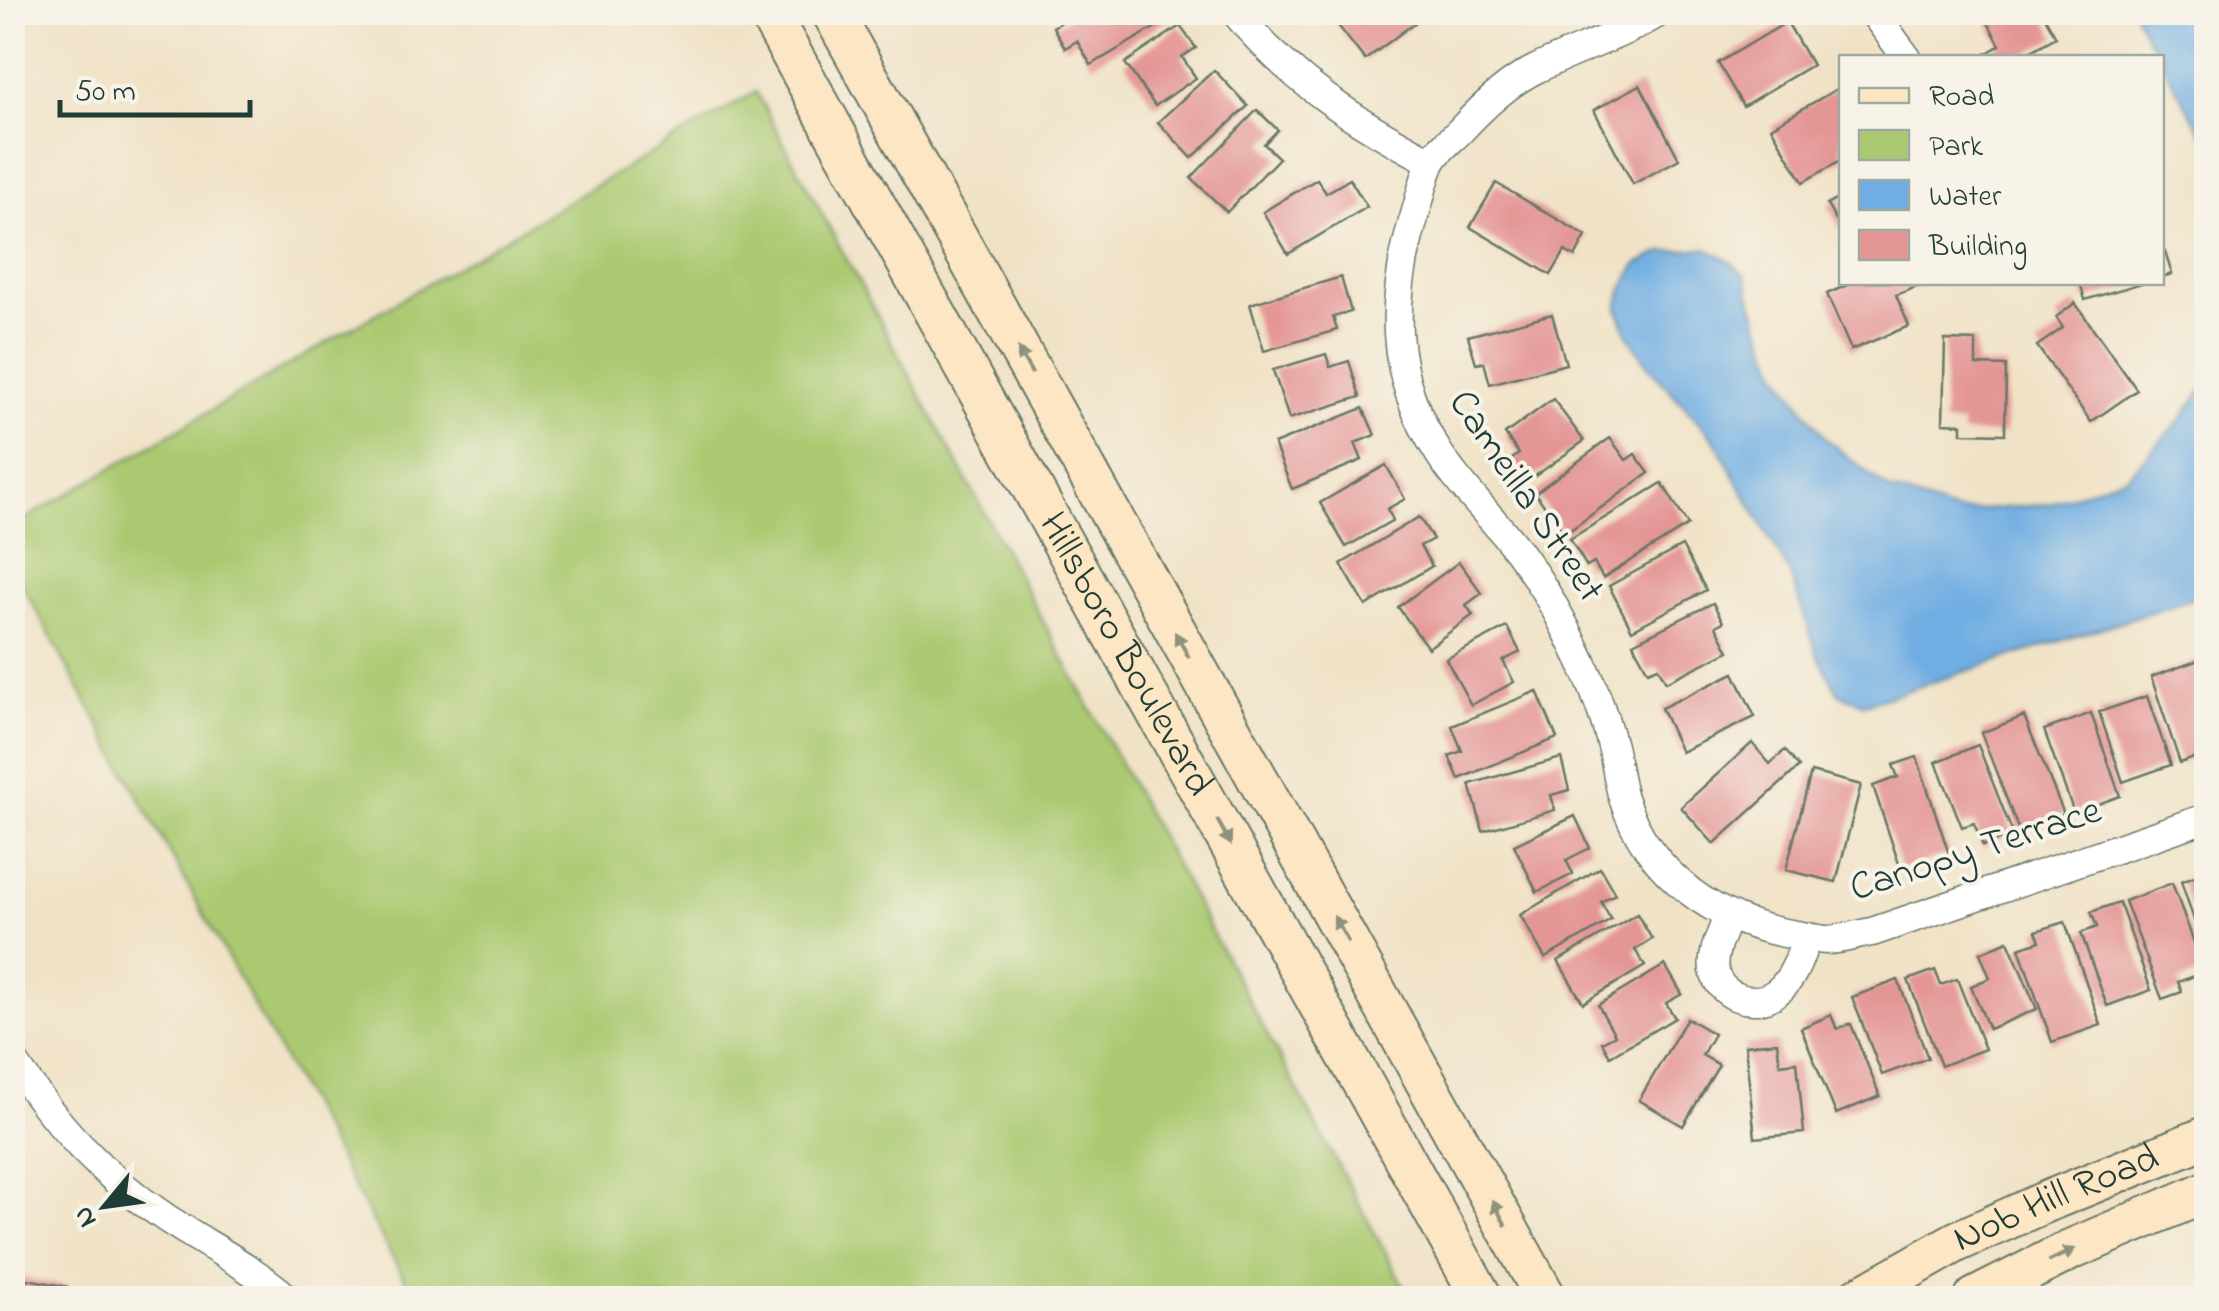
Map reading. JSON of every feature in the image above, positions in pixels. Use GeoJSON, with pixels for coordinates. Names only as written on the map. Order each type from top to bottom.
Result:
{"type":"FeatureCollection","features":[{"type":"Feature","properties":{"kind":"street","name":"Hillsboro Boulevard"},"geometry":{"type":"LineString","coordinates":[[768,12],[1482,1298]]}},
{"type":"Feature","properties":{"kind":"street","name":"Hillsboro Boulevard"},"geometry":{"type":"LineString","coordinates":[[832,12],[1546,1298]]}},
{"type":"Feature","properties":{"kind":"street"},"geometry":{"type":"LineString","coordinates":[[1235,12],[1278,60],[1318,94],[1431,162],[1490,102],[1532,70],[1633,28],[1660,12]]}},
{"type":"Feature","properties":{"kind":"street"},"geometry":{"type":"LineString","coordinates":[[1873,12],[1905,55]]}},
{"type":"Feature","properties":{"kind":"street"},"geometry":{"type":"LineString","coordinates":[[823,111],[872,144],[942,270],[970,298],[990,298]]}},
{"type":"Feature","properties":{"kind":"street","name":"Cameilla Street"},"geometry":{"type":"LineString","coordinates":[[1431,162],[1400,276],[1396,331],[1404,375],[1417,414],[1440,456],[1510,540],[1570,634],[1594,693],[1623,797],[1639,834],[1660,864],[1692,893],[1728,917],[1768,931]]}},
{"type":"Feature","properties":{"kind":"street"},"geometry":{"type":"LineString","coordinates":[[950,337],[988,353],[1058,476],[1114,522]]}},
{"type":"Feature","properties":{"kind":"street","name":"Canopy Terrace"},"geometry":{"type":"LineString","coordinates":[[1768,931],[1828,940],[1872,932],[2206,818]]}},
{"type":"Feature","properties":{"kind":"street"},"geometry":{"type":"LineString","coordinates":[[1728,917],[1716,950],[1714,973],[1720,986],[1746,1000],[1766,999],[1786,984],[1807,937]]}},
{"type":"Feature","properties":{"kind":"street"},"geometry":{"type":"LineString","coordinates":[[12,1059],[73,1140],[120,1184],[262,1276],[287,1298]]}},
{"type":"Feature","properties":{"kind":"street","name":"Nob Hill Road"},"geometry":{"type":"LineString","coordinates":[[1858,1298],[1974,1234],[2206,1138]]}},
{"type":"Feature","properties":{"kind":"street","name":"Nob Hill Road"},"geometry":{"type":"LineString","coordinates":[[1975,1298],[2070,1250],[2206,1192]]}},
{"type":"Feature","properties":{"kind":"green space"},"geometry":{"type":"Polygon","coordinates":[[[756,92],[1410,1298],[415,1298],[13,568],[13,526],[756,92]]]}},
{"type":"Feature","properties":{"kind":"water"},"geometry":{"type":"Polygon","coordinates":[[[2134,13],[2206,13],[2206,140],[2164,66],[2164,55],[2156,54],[2134,13]]]}},
{"type":"Feature","properties":{"kind":"water"},"geometry":{"type":"Polygon","coordinates":[[[1706,248],[1731,262],[1746,277],[1778,372],[1827,440],[1888,489],[1957,512],[2050,504],[2127,476],[2180,421],[2206,385],[2206,594],[1865,704],[1839,694],[1818,656],[1790,574],[1713,438],[1649,367],[1628,335],[1618,309],[1622,290],[1637,264],[1662,252],[1706,248]]]}},
{"type":"Feature","properties":{"kind":"building"},"geometry":{"type":"Polygon","coordinates":[[[1079,12],[1168,12],[1171,18],[1091,65],[1077,41],[1065,48],[1053,27],[1079,12]]]}},
{"type":"Feature","properties":{"kind":"building"},"geometry":{"type":"Polygon","coordinates":[[[1341,12],[1429,12],[1365,60],[1333,19],[1341,12]]]}},
{"type":"Feature","properties":{"kind":"building"},"geometry":{"type":"Polygon","coordinates":[[[1982,12],[2042,12],[2056,37],[2024,55],[1984,55],[2000,45],[1982,12]]]}},
{"type":"Feature","properties":{"kind":"building"},"geometry":{"type":"Polygon","coordinates":[[[1787,22],[1812,65],[1743,106],[1718,63],[1787,22]]]}},
{"type":"Feature","properties":{"kind":"building"},"geometry":{"type":"Polygon","coordinates":[[[1180,26],[1196,48],[1182,57],[1196,78],[1155,106],[1125,63],[1180,26]]]}},
{"type":"Feature","properties":{"kind":"building"},"geometry":{"type":"Polygon","coordinates":[[[1214,70],[1248,106],[1192,158],[1158,122],[1214,70]]]}},
{"type":"Feature","properties":{"kind":"building"},"geometry":{"type":"Polygon","coordinates":[[[1640,85],[1679,159],[1633,184],[1594,110],[1640,85]]]}},
{"type":"Feature","properties":{"kind":"building"},"geometry":{"type":"Polygon","coordinates":[[[1839,88],[1839,162],[1803,182],[1771,127],[1839,88]]]}},
{"type":"Feature","properties":{"kind":"building"},"geometry":{"type":"Polygon","coordinates":[[[1257,110],[1278,130],[1264,144],[1279,158],[1227,212],[1191,178],[1257,110]]]}},
{"type":"Feature","properties":{"kind":"building"},"geometry":{"type":"Polygon","coordinates":[[[1317,179],[1326,193],[1350,179],[1367,207],[1288,254],[1263,212],[1317,179]]]}},
{"type":"Feature","properties":{"kind":"building"},"geometry":{"type":"Polygon","coordinates":[[[1496,183],[1586,236],[1575,257],[1565,251],[1551,275],[1470,227],[1496,183]]]}},
{"type":"Feature","properties":{"kind":"building"},"geometry":{"type":"Polygon","coordinates":[[[1839,198],[1839,226],[1827,205],[1839,198]]]}},
{"type":"Feature","properties":{"kind":"building"},"geometry":{"type":"Polygon","coordinates":[[[2164,249],[2172,274],[2164,276],[2164,249]]]}},
{"type":"Feature","properties":{"kind":"building"},"geometry":{"type":"Polygon","coordinates":[[[1341,277],[1351,312],[1333,317],[1337,330],[1264,351],[1250,304],[1341,277]]]}},
{"type":"Feature","properties":{"kind":"building"},"geometry":{"type":"Polygon","coordinates":[[[1847,285],[1922,285],[1896,295],[1909,326],[1851,350],[1827,294],[1847,285]]]}},
{"type":"Feature","properties":{"kind":"building"},"geometry":{"type":"Polygon","coordinates":[[[2081,285],[2135,285],[2085,300],[2081,285]]]}},
{"type":"Feature","properties":{"kind":"building"},"geometry":{"type":"Polygon","coordinates":[[[2075,303],[2137,390],[2091,422],[2037,346],[2063,328],[2056,317],[2075,303]]]}},
{"type":"Feature","properties":{"kind":"building"},"geometry":{"type":"Polygon","coordinates":[[[1552,314],[1566,364],[1490,384],[1484,362],[1476,363],[1468,336],[1552,314]]]}},
{"type":"Feature","properties":{"kind":"building"},"geometry":{"type":"Polygon","coordinates":[[[1945,340],[1976,341],[1976,365],[2006,366],[2005,434],[1962,433],[1962,424],[1943,423],[1945,340]]]}},
{"type":"Feature","properties":{"kind":"building"},"geometry":{"type":"Polygon","coordinates":[[[1326,354],[1330,367],[1349,361],[1360,397],[1289,419],[1273,370],[1326,354]]]}},
{"type":"Feature","properties":{"kind":"building"},"geometry":{"type":"Polygon","coordinates":[[[1553,399],[1584,441],[1524,484],[1508,462],[1519,454],[1505,434],[1553,399]]]}},
{"type":"Feature","properties":{"kind":"building"},"geometry":{"type":"Polygon","coordinates":[[[1363,408],[1375,435],[1355,443],[1362,460],[1292,489],[1274,444],[1363,408]]]}},
{"type":"Feature","properties":{"kind":"building"},"geometry":{"type":"Polygon","coordinates":[[[1610,438],[1626,460],[1635,454],[1649,473],[1565,534],[1535,493],[1610,438]]]}},
{"type":"Feature","properties":{"kind":"building"},"geometry":{"type":"Polygon","coordinates":[[[1386,465],[1405,499],[1387,509],[1393,520],[1346,547],[1320,503],[1386,465]]]}},
{"type":"Feature","properties":{"kind":"building"},"geometry":{"type":"Polygon","coordinates":[[[1662,483],[1688,525],[1603,578],[1594,563],[1587,567],[1570,539],[1662,483]]]}},
{"type":"Feature","properties":{"kind":"building"},"geometry":{"type":"Polygon","coordinates":[[[1419,517],[1433,539],[1420,546],[1432,566],[1366,606],[1341,564],[1419,517]]]}},
{"type":"Feature","properties":{"kind":"building"},"geometry":{"type":"Polygon","coordinates":[[[1682,546],[1706,590],[1632,630],[1609,586],[1682,546]]]}},
{"type":"Feature","properties":{"kind":"building"},"geometry":{"type":"Polygon","coordinates":[[[1459,562],[1482,593],[1466,605],[1473,615],[1428,648],[1398,607],[1459,562]]]}},
{"type":"Feature","properties":{"kind":"building"},"geometry":{"type":"Polygon","coordinates":[[[1713,603],[1723,622],[1716,626],[1729,651],[1666,682],[1658,667],[1648,671],[1633,643],[1713,603]]]}},
{"type":"Feature","properties":{"kind":"building"},"geometry":{"type":"Polygon","coordinates":[[[1507,627],[1520,652],[1503,661],[1514,682],[1471,705],[1446,659],[1507,627]]]}},
{"type":"Feature","properties":{"kind":"building"},"geometry":{"type":"Polygon","coordinates":[[[2199,660],[2206,682],[2206,754],[2180,763],[2151,677],[2199,660]]]}},
{"type":"Feature","properties":{"kind":"building"},"geometry":{"type":"Polygon","coordinates":[[[1734,673],[1755,717],[1681,752],[1661,708],[1734,673]]]}},
{"type":"Feature","properties":{"kind":"building"},"geometry":{"type":"Polygon","coordinates":[[[1537,691],[1557,738],[1459,779],[1449,756],[1462,751],[1452,726],[1537,691]]]}},
{"type":"Feature","properties":{"kind":"building"},"geometry":{"type":"Polygon","coordinates":[[[2147,696],[2171,765],[2123,782],[2099,712],[2147,696]]]}},
{"type":"Feature","properties":{"kind":"building"},"geometry":{"type":"Polygon","coordinates":[[[2091,713],[2120,796],[2074,813],[2044,730],[2091,713]]]}},
{"type":"Feature","properties":{"kind":"building"},"geometry":{"type":"Polygon","coordinates":[[[2024,716],[2064,814],[2019,831],[1981,733],[2024,716]]]}},
{"type":"Feature","properties":{"kind":"building"},"geometry":{"type":"Polygon","coordinates":[[[1752,743],[1770,764],[1785,750],[1799,767],[1714,844],[1681,807],[1752,743]]]}},
{"type":"Feature","properties":{"kind":"building"},"geometry":{"type":"Polygon","coordinates":[[[1978,745],[2013,834],[1983,846],[1974,823],[1962,827],[1936,762],[1978,745]]]}},
{"type":"Feature","properties":{"kind":"building"},"geometry":{"type":"Polygon","coordinates":[[[1917,757],[1949,854],[1901,870],[1873,786],[1898,777],[1893,765],[1917,757]]]}},
{"type":"Feature","properties":{"kind":"building"},"geometry":{"type":"Polygon","coordinates":[[[1561,758],[1569,790],[1551,795],[1555,810],[1483,831],[1470,784],[1561,758]]]}},
{"type":"Feature","properties":{"kind":"building"},"geometry":{"type":"Polygon","coordinates":[[[1811,772],[1861,785],[1836,882],[1786,870],[1811,772]]]}},
{"type":"Feature","properties":{"kind":"building"},"geometry":{"type":"Polygon","coordinates":[[[1575,816],[1590,848],[1566,860],[1573,874],[1537,892],[1514,845],[1575,816]]]}},
{"type":"Feature","properties":{"kind":"building"},"geometry":{"type":"Polygon","coordinates":[[[1600,868],[1615,894],[1601,902],[1611,920],[1545,958],[1520,915],[1600,868]]]}},
{"type":"Feature","properties":{"kind":"building"},"geometry":{"type":"Polygon","coordinates":[[[2206,872],[2206,956],[2181,881],[2206,872]]]}},
{"type":"Feature","properties":{"kind":"building"},"geometry":{"type":"Polygon","coordinates":[[[2172,883],[2205,972],[2178,982],[2182,992],[2162,999],[2125,901],[2172,883]]]}},
{"type":"Feature","properties":{"kind":"building"},"geometry":{"type":"Polygon","coordinates":[[[2119,902],[2151,990],[2107,1006],[2081,933],[2097,927],[2091,912],[2119,902]]]}},
{"type":"Feature","properties":{"kind":"building"},"geometry":{"type":"Polygon","coordinates":[[[1637,914],[1652,939],[1635,950],[1645,966],[1583,1003],[1558,961],[1637,914]]]}},
{"type":"Feature","properties":{"kind":"building"},"geometry":{"type":"Polygon","coordinates":[[[2065,922],[2101,1025],[2052,1042],[2019,948],[2040,941],[2036,931],[2065,922]]]}},
{"type":"Feature","properties":{"kind":"building"},"geometry":{"type":"Polygon","coordinates":[[[2008,941],[2037,1009],[1989,1029],[1971,986],[1990,978],[1980,953],[2008,941]]]}},
{"type":"Feature","properties":{"kind":"building"},"geometry":{"type":"Polygon","coordinates":[[[1665,965],[1682,994],[1666,1003],[1675,1018],[1610,1056],[1602,1042],[1615,1035],[1598,1005],[1665,965]]]}},
{"type":"Feature","properties":{"kind":"building"},"geometry":{"type":"Polygon","coordinates":[[[1935,970],[1941,985],[1957,979],[1985,1049],[1941,1066],[1908,980],[1935,970]]]}},
{"type":"Feature","properties":{"kind":"building"},"geometry":{"type":"Polygon","coordinates":[[[1898,980],[1928,1058],[1882,1075],[1852,997],[1898,980]]]}},
{"type":"Feature","properties":{"kind":"building"},"geometry":{"type":"Polygon","coordinates":[[[1831,1015],[1837,1029],[1851,1024],[1880,1096],[1836,1114],[1801,1028],[1831,1015]]]}},
{"type":"Feature","properties":{"kind":"building"},"geometry":{"type":"Polygon","coordinates":[[[1687,1018],[1714,1034],[1702,1055],[1719,1065],[1683,1126],[1639,1100],[1687,1018]]]}},
{"type":"Feature","properties":{"kind":"building"},"geometry":{"type":"Polygon","coordinates":[[[1777,1042],[1780,1064],[1797,1062],[1804,1133],[1755,1138],[1745,1045],[1777,1042]]]}},
{"type":"Feature","properties":{"kind":"building"},"geometry":{"type":"Polygon","coordinates":[[[18,1277],[68,1287],[65,1298],[14,1298],[18,1277]]]}}]}
